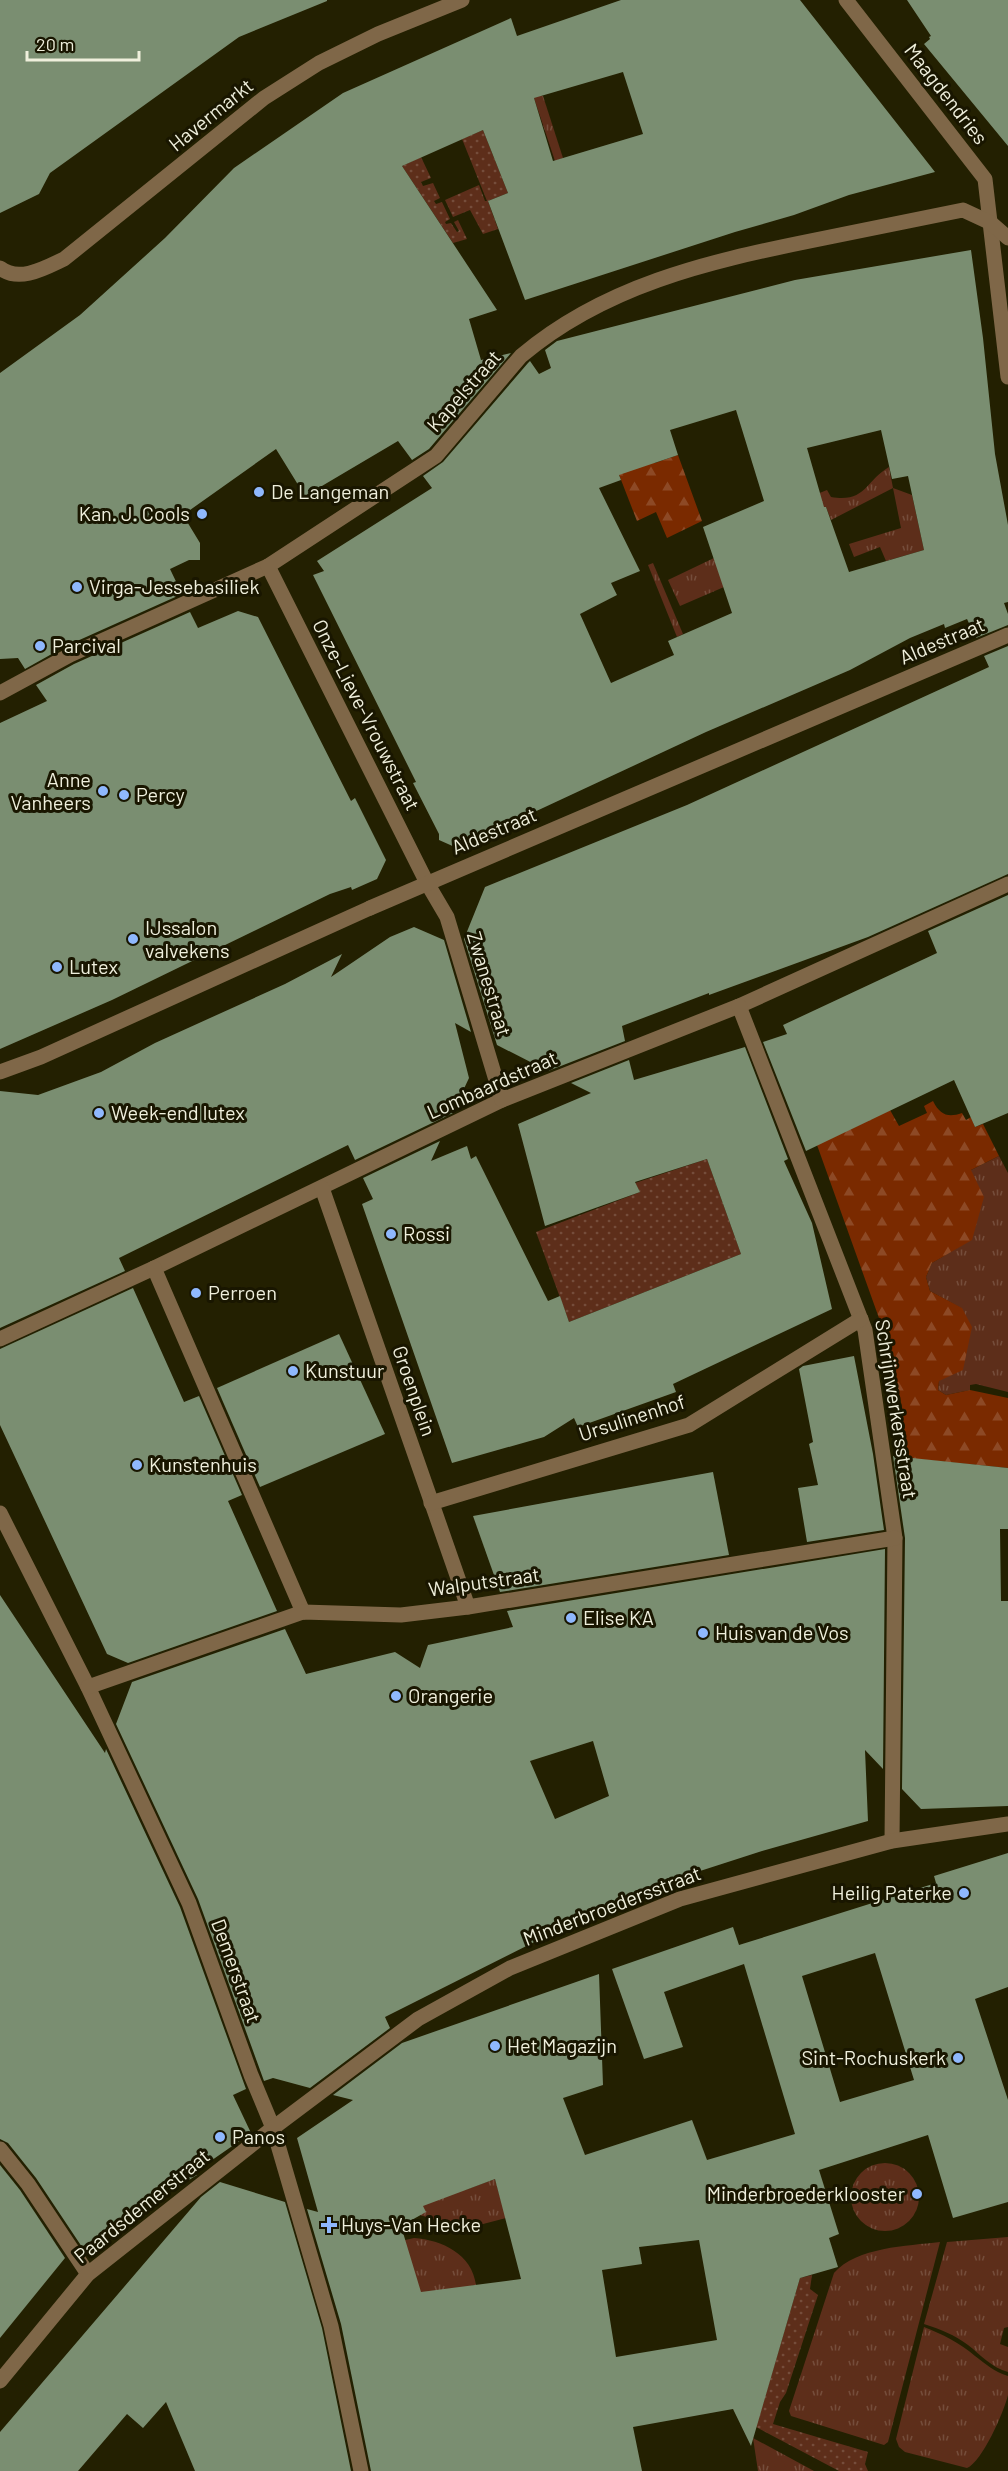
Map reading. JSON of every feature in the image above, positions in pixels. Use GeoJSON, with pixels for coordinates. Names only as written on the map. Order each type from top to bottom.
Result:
{"type":"FeatureCollection","features":[{"type":"Feature","properties":{"kind":"street","name":"Havermarkt"},"geometry":{"type":"LineString","coordinates":[[2,273],[34,273],[64,259],[264,98],[319,63],[378,34],[462,0]]}},
{"type":"Feature","properties":{"kind":"street","name":"Maagdendries"},"geometry":{"type":"LineString","coordinates":[[846,0],[985,179],[1008,377]]}},
{"type":"Feature","properties":{"kind":"street","name":"Kapelstraat"},"geometry":{"type":"LineString","coordinates":[[0,693],[70,655],[268,566],[436,456],[521,356],[591,307],[643,284],[744,255],[963,210],[990,224],[1008,238]]}},
{"type":"Feature","properties":{"kind":"street","name":"Onze-Lieve-Vrouwstraat"},"geometry":{"type":"LineString","coordinates":[[268,566],[427,883]]}},
{"type":"Feature","properties":{"kind":"street","name":"Aldestraat"},"geometry":{"type":"LineString","coordinates":[[0,1072],[41,1057],[427,883],[1008,635]]}},
{"type":"Feature","properties":{"kind":"street","name":"Zwanestraat"},"geometry":{"type":"LineString","coordinates":[[427,883],[447,917],[502,1100]]}},
{"type":"Feature","properties":{"kind":"street","name":"Lombaardstraat"},"geometry":{"type":"LineString","coordinates":[[0,1339],[154,1268],[502,1100],[739,1006],[1008,884]]}},
{"type":"Feature","properties":{"kind":"street","name":"Schrijnwerkersstraat"},"geometry":{"type":"LineString","coordinates":[[739,1006],[865,1330],[895,1538],[892,1841]]}},
{"type":"Feature","properties":{"kind":"street","name":"Groenplein"},"geometry":{"type":"LineString","coordinates":[[322,1188],[468,1607]]}},
{"type":"Feature","properties":{"kind":"street"},"geometry":{"type":"LineString","coordinates":[[154,1268],[303,1612]]}},
{"type":"Feature","properties":{"kind":"street","name":"Ursulinenhof"},"geometry":{"type":"LineString","coordinates":[[431,1503],[689,1425],[861,1319]]}},
{"type":"Feature","properties":{"kind":"street","name":"Demerstraat"},"geometry":{"type":"LineString","coordinates":[[0,1513],[88,1687],[189,1903],[251,2075],[273,2128],[331,2326],[361,2471]]}},
{"type":"Feature","properties":{"kind":"street","name":"Walputstraat"},"geometry":{"type":"LineString","coordinates":[[88,1687],[303,1612],[401,1615],[468,1607],[895,1538]]}},
{"type":"Feature","properties":{"kind":"street","name":"Minderbroedersstraat"},"geometry":{"type":"LineString","coordinates":[[273,2128],[418,2019],[510,1968],[680,1899],[892,1841],[1008,1824]]}},
{"type":"Feature","properties":{"kind":"street","name":"Paardsdemerstraat"},"geometry":{"type":"LineString","coordinates":[[0,2381],[88,2274],[273,2128]]}},
{"type":"Feature","properties":{"kind":"street"},"geometry":{"type":"LineString","coordinates":[[0,2149],[28,2184],[88,2274]]}},
{"type":"Feature","properties":{"kind":"green space"},"geometry":{"type":"Polygon","coordinates":[[[533,95],[543,96],[563,158],[555,161],[533,95]]]}},
{"type":"Feature","properties":{"kind":"green space"},"geometry":{"type":"Polygon","coordinates":[[[483,130],[508,193],[488,201],[498,229],[483,234],[470,210],[453,217],[445,200],[479,185],[487,201],[462,139],[483,130]]]}},
{"type":"Feature","properties":{"kind":"green space"},"geometry":{"type":"Polygon","coordinates":[[[421,157],[431,178],[421,182],[423,186],[433,183],[440,198],[434,201],[436,204],[442,202],[450,219],[445,222],[446,224],[451,223],[457,232],[459,231],[454,222],[458,220],[467,239],[453,243],[402,166],[421,157]]]}},
{"type":"Feature","properties":{"kind":"green space"},"geometry":{"type":"Polygon","coordinates":[[[604,436],[655,463],[678,455],[702,521],[667,538],[656,512],[637,521],[604,436]]]}},
{"type":"Feature","properties":{"kind":"green space"},"geometry":{"type":"Polygon","coordinates":[[[889,467],[893,488],[831,520],[826,507],[805,513],[812,496],[827,490],[831,497],[851,497],[864,490],[889,467]]]}},
{"type":"Feature","properties":{"kind":"green space"},"geometry":{"type":"Polygon","coordinates":[[[893,488],[912,495],[924,550],[886,561],[880,547],[854,557],[849,544],[901,528],[893,488]]]}},
{"type":"Feature","properties":{"kind":"green space"},"geometry":{"type":"Polygon","coordinates":[[[714,558],[724,587],[680,606],[668,580],[714,558]]]}},
{"type":"Feature","properties":{"kind":"green space"},"geometry":{"type":"Polygon","coordinates":[[[653,563],[683,634],[677,637],[648,565],[653,563]]]}},
{"type":"Feature","properties":{"kind":"green space"},"geometry":{"type":"Polygon","coordinates":[[[933,1101],[945,1114],[962,1113],[966,1120],[971,1117],[975,1127],[983,1124],[999,1156],[971,1170],[984,1197],[972,1240],[932,1263],[926,1277],[930,1291],[962,1308],[972,1327],[963,1370],[939,1381],[938,1390],[946,1395],[970,1390],[1008,1398],[1008,1468],[906,1458],[902,1407],[889,1346],[817,1145],[890,1110],[899,1126],[927,1113],[924,1106],[933,1101]]]}},
{"type":"Feature","properties":{"kind":"green space"},"geometry":{"type":"Polygon","coordinates":[[[999,1156],[1008,1173],[1008,1392],[976,1384],[970,1385],[970,1390],[946,1395],[938,1390],[939,1381],[961,1308],[930,1291],[926,1277],[932,1263],[972,1239],[971,1170],[999,1156]]]}},
{"type":"Feature","properties":{"kind":"green space"},"geometry":{"type":"Polygon","coordinates":[[[707,1159],[741,1254],[569,1322],[536,1232],[640,1192],[635,1183],[707,1159]]]}},
{"type":"Feature","properties":{"kind":"green space"},"geometry":{"type":"Polygon","coordinates":[[[885,2163],[898,2166],[909,2173],[916,2184],[919,2197],[916,2210],[909,2221],[898,2228],[885,2231],[872,2228],[861,2221],[854,2210],[851,2197],[854,2184],[861,2173],[872,2166],[885,2163]]]}},
{"type":"Feature","properties":{"kind":"green space"},"geometry":{"type":"Polygon","coordinates":[[[495,2179],[506,2218],[464,2229],[420,2215],[418,2197],[458,2183],[465,2190],[495,2179]]]}},
{"type":"Feature","properties":{"kind":"green space"},"geometry":{"type":"Polygon","coordinates":[[[1008,2237],[1008,2327],[1004,2328],[1000,2344],[1008,2347],[1008,2372],[992,2364],[958,2338],[924,2324],[947,2242],[1008,2237]]]}},
{"type":"Feature","properties":{"kind":"green space"},"geometry":{"type":"Polygon","coordinates":[[[414,2238],[435,2242],[462,2257],[469,2265],[476,2285],[470,2286],[470,2289],[418,2302],[401,2241],[414,2238]]]}},
{"type":"Feature","properties":{"kind":"green space"},"geometry":{"type":"Polygon","coordinates":[[[940,2242],[888,2442],[884,2445],[791,2416],[789,2411],[834,2273],[844,2264],[869,2253],[883,2249],[940,2242]]]}},
{"type":"Feature","properties":{"kind":"green space"},"geometry":{"type":"Polygon","coordinates":[[[812,2275],[810,2289],[818,2295],[786,2393],[780,2402],[773,2424],[868,2452],[865,2464],[868,2471],[839,2471],[756,2427],[800,2278],[812,2275]]]}},
{"type":"Feature","properties":{"kind":"green space"},"geometry":{"type":"Polygon","coordinates":[[[924,2327],[957,2343],[990,2368],[1008,2376],[1008,2395],[1002,2413],[986,2447],[967,2468],[905,2452],[899,2447],[896,2439],[924,2327]]]}},
{"type":"Feature","properties":{"kind":"green space"},"geometry":{"type":"Polygon","coordinates":[[[753,2438],[814,2471],[758,2471],[753,2438]]]}},
{"type":"Feature","properties":{"kind":"building"},"geometry":{"type":"Polygon","coordinates":[[[0,0],[327,1],[239,37],[50,173],[39,194],[0,213],[0,0]]]}},
{"type":"Feature","properties":{"kind":"building"},"geometry":{"type":"Polygon","coordinates":[[[621,0],[800,0],[935,172],[849,195],[794,215],[525,300],[488,201],[508,193],[483,130],[402,166],[497,310],[469,319],[481,360],[511,353],[429,449],[412,460],[398,441],[305,496],[276,449],[183,515],[200,543],[200,560],[189,560],[170,569],[182,594],[66,646],[25,669],[18,658],[0,659],[0,373],[80,315],[165,238],[234,168],[343,93],[511,18],[517,36],[621,0]],[[623,72],[534,98],[553,161],[643,134],[623,72]]]}},
{"type":"Feature","properties":{"kind":"building"},"geometry":{"type":"Polygon","coordinates":[[[907,0],[1008,0],[1008,146],[924,44],[931,36],[907,0]]]}},
{"type":"Feature","properties":{"kind":"building"},"geometry":{"type":"Polygon","coordinates":[[[971,250],[995,454],[1008,525],[1008,602],[1004,603],[1008,614],[1008,625],[976,638],[967,619],[945,628],[944,624],[910,638],[850,670],[706,732],[457,848],[439,840],[439,834],[413,783],[416,782],[313,575],[324,571],[317,561],[432,488],[423,476],[443,462],[530,361],[539,374],[551,368],[545,350],[557,341],[795,280],[971,250]],[[736,410],[670,430],[678,455],[619,475],[621,480],[599,488],[640,571],[611,583],[617,595],[580,614],[611,683],[674,655],[668,641],[732,613],[703,527],[764,501],[736,410]],[[881,430],[807,448],[824,507],[826,507],[849,572],[924,550],[908,476],[892,479],[881,430]]]}},
{"type":"Feature","properties":{"kind":"building"},"geometry":{"type":"Polygon","coordinates":[[[238,611],[258,617],[351,801],[355,798],[386,860],[377,879],[352,890],[351,887],[330,894],[112,1000],[0,1049],[0,723],[47,701],[36,685],[74,664],[190,612],[198,628],[238,611]]]}},
{"type":"Feature","properties":{"kind":"building"},"geometry":{"type":"Polygon","coordinates":[[[1008,646],[1008,874],[868,937],[622,1026],[625,1041],[548,1071],[497,1045],[464,939],[485,887],[687,805],[989,667],[984,656],[1008,646]]]}},
{"type":"Feature","properties":{"kind":"building"},"geometry":{"type":"Polygon","coordinates":[[[1008,895],[1008,1113],[975,1127],[954,1080],[806,1151],[763,1042],[787,1034],[783,1025],[937,953],[928,931],[1008,895]]]}},
{"type":"Feature","properties":{"kind":"building"},"geometry":{"type":"Polygon","coordinates":[[[414,927],[444,940],[471,1032],[455,1023],[469,1078],[461,1095],[450,1099],[453,1113],[355,1160],[348,1145],[119,1258],[125,1271],[0,1328],[0,1091],[38,1095],[101,1072],[155,1043],[285,984],[342,954],[331,977],[390,937],[414,927]]]}},
{"type":"Feature","properties":{"kind":"building"},"geometry":{"type":"Polygon","coordinates":[[[745,1047],[788,1159],[784,1161],[812,1223],[832,1309],[673,1384],[676,1392],[578,1427],[574,1418],[544,1437],[452,1463],[362,1204],[373,1199],[363,1178],[440,1141],[431,1161],[467,1146],[471,1159],[476,1156],[548,1301],[560,1296],[569,1322],[741,1254],[707,1159],[635,1182],[640,1192],[545,1226],[518,1124],[591,1093],[571,1083],[629,1060],[634,1080],[745,1047]]]}},
{"type":"Feature","properties":{"kind":"building"},"geometry":{"type":"Polygon","coordinates":[[[133,1288],[184,1402],[199,1396],[242,1495],[228,1501],[277,1611],[128,1663],[107,1654],[0,1425],[0,1349],[133,1288]]]}},
{"type":"Feature","properties":{"kind":"building"},"geometry":{"type":"Polygon","coordinates":[[[339,1334],[385,1434],[260,1487],[217,1388],[339,1334]]]}},
{"type":"Feature","properties":{"kind":"building"},"geometry":{"type":"Polygon","coordinates":[[[854,1356],[873,1454],[884,1530],[807,1542],[798,1488],[818,1485],[809,1444],[813,1442],[799,1369],[803,1366],[854,1356]]]}},
{"type":"Feature","properties":{"kind":"building"},"geometry":{"type":"Polygon","coordinates":[[[893,1456],[1008,1468],[1008,1529],[1000,1529],[1001,1601],[1008,1601],[1008,1806],[921,1809],[902,1789],[905,1538],[893,1456]]]}},
{"type":"Feature","properties":{"kind":"building"},"geometry":{"type":"Polygon","coordinates":[[[713,1472],[729,1555],[500,1592],[473,1516],[713,1472]]]}},
{"type":"Feature","properties":{"kind":"building"},"geometry":{"type":"Polygon","coordinates":[[[885,1549],[883,1769],[865,1750],[868,1821],[762,1851],[666,1882],[602,1908],[385,2017],[390,2028],[310,2088],[273,2078],[264,2081],[198,1899],[116,1724],[132,1682],[285,1629],[306,1674],[395,1652],[420,1668],[428,1645],[513,1627],[507,1611],[885,1549]],[[593,1741],[530,1761],[555,1819],[609,1796],[593,1741]]]}},
{"type":"Feature","properties":{"kind":"building"},"geometry":{"type":"Polygon","coordinates":[[[0,1595],[105,1753],[106,1749],[180,1907],[246,2089],[233,2095],[251,2133],[192,2174],[197,2175],[82,2247],[36,2178],[8,2143],[0,2139],[0,1595]]]}},
{"type":"Feature","properties":{"kind":"building"},"geometry":{"type":"Polygon","coordinates":[[[1008,1853],[1008,1987],[975,1999],[1008,2100],[1008,2202],[953,2218],[928,2135],[819,2170],[839,2234],[829,2238],[838,2267],[800,2278],[751,2446],[733,2409],[633,2427],[642,2471],[371,2471],[341,2324],[307,2209],[318,2212],[297,2138],[353,2100],[333,2095],[402,2043],[599,1974],[603,2085],[563,2098],[585,2155],[692,2120],[707,2160],[795,2134],[744,1964],[664,1992],[683,2047],[644,2059],[612,1969],[733,1927],[739,1945],[936,1883],[934,1876],[1008,1853]],[[875,1953],[802,1976],[840,2102],[914,2080],[875,1953]],[[495,2179],[423,2206],[426,2212],[401,2226],[421,2292],[521,2279],[495,2179]],[[699,2240],[639,2247],[642,2264],[602,2270],[616,2357],[717,2340],[699,2240]]]}},
{"type":"Feature","properties":{"kind":"building"},"geometry":{"type":"Polygon","coordinates":[[[0,2165],[20,2190],[65,2258],[0,2338],[0,2165]]]}},
{"type":"Feature","properties":{"kind":"building"},"geometry":{"type":"Polygon","coordinates":[[[220,2182],[285,2202],[322,2328],[351,2471],[195,2471],[166,2402],[143,2428],[127,2414],[78,2471],[0,2471],[0,2432],[201,2197],[220,2182]]]}},
{"type":"Feature","properties":{"kind":"place","name":"De Langeman"},"geometry":{"type":"Point","coordinates":[259,492]}},
{"type":"Feature","properties":{"kind":"place","name":"Kan. J. Cools"},"geometry":{"type":"Point","coordinates":[202,514]}},
{"type":"Feature","properties":{"kind":"place","name":"Virga-Jessebasiliek"},"geometry":{"type":"Point","coordinates":[77,587]}},
{"type":"Feature","properties":{"kind":"place","name":"Parcival"},"geometry":{"type":"Point","coordinates":[40,646]}},
{"type":"Feature","properties":{"kind":"place","name":"Anne Vanheers"},"geometry":{"type":"Point","coordinates":[103,791]}},
{"type":"Feature","properties":{"kind":"place","name":"Percy"},"geometry":{"type":"Point","coordinates":[124,795]}},
{"type":"Feature","properties":{"kind":"place","name":"IJssalon valvekens"},"geometry":{"type":"Point","coordinates":[133,939]}},
{"type":"Feature","properties":{"kind":"place","name":"Lutex"},"geometry":{"type":"Point","coordinates":[57,967]}},
{"type":"Feature","properties":{"kind":"place","name":"Week-end lutex"},"geometry":{"type":"Point","coordinates":[99,1113]}},
{"type":"Feature","properties":{"kind":"place","name":"Rossi"},"geometry":{"type":"Point","coordinates":[391,1234]}},
{"type":"Feature","properties":{"kind":"place","name":"Perroen"},"geometry":{"type":"Point","coordinates":[196,1293]}},
{"type":"Feature","properties":{"kind":"place","name":"Kunstuur"},"geometry":{"type":"Point","coordinates":[293,1371]}},
{"type":"Feature","properties":{"kind":"place","name":"Kunstenhuis"},"geometry":{"type":"Point","coordinates":[137,1465]}},
{"type":"Feature","properties":{"kind":"place","name":"Elise KA"},"geometry":{"type":"Point","coordinates":[571,1618]}},
{"type":"Feature","properties":{"kind":"place","name":"Huis van de Vos"},"geometry":{"type":"Point","coordinates":[703,1633]}},
{"type":"Feature","properties":{"kind":"place","name":"Orangerie"},"geometry":{"type":"Point","coordinates":[396,1696]}},
{"type":"Feature","properties":{"kind":"place","name":"Heilig Paterke"},"geometry":{"type":"Point","coordinates":[964,1893]}},
{"type":"Feature","properties":{"kind":"place","name":"Het Magazijn"},"geometry":{"type":"Point","coordinates":[495,2046]}},
{"type":"Feature","properties":{"kind":"place","name":"Sint-Rochuskerk"},"geometry":{"type":"Point","coordinates":[958,2058]}},
{"type":"Feature","properties":{"kind":"place","name":"Panos"},"geometry":{"type":"Point","coordinates":[220,2137]}},
{"type":"Feature","properties":{"kind":"place","name":"Minderbroederklooster"},"geometry":{"type":"Point","coordinates":[917,2194]}},
{"type":"Feature","properties":{"kind":"place","name":"Huys-Van Hecke"},"geometry":{"type":"Point","coordinates":[329,2225]}}]}
